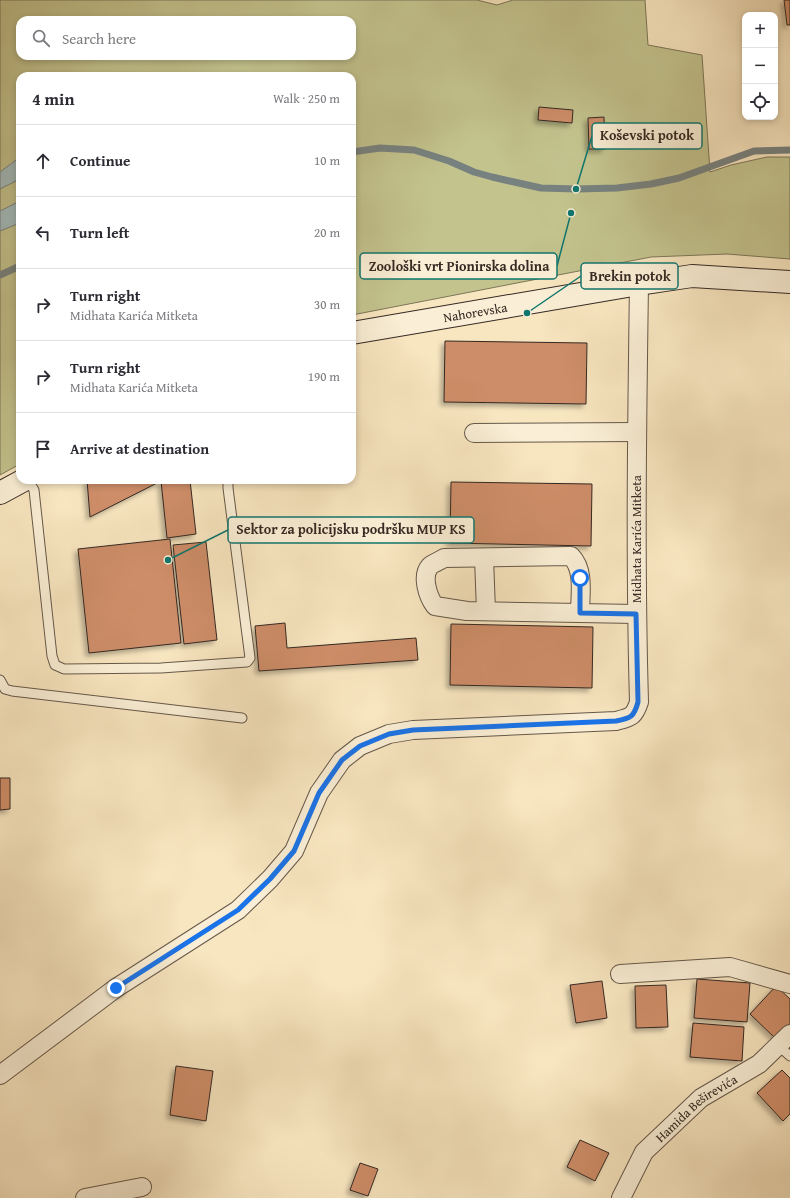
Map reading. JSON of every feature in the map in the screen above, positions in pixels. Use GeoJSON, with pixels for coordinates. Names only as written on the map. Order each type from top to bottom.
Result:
{"type":"FeatureCollection","features":[{"type":"Feature","properties":{"kind":"street","name":"Nahorevska"},"geometry":{"type":"LineString","coordinates":[[356,332],[692,276],[790,282]]}},
{"type":"Feature","properties":{"kind":"street","name":"Midhata Karića Mitketa"},"geometry":{"type":"LineString","coordinates":[[0,1075],[116,988],[238,910],[270,879],[294,851],[319,793],[342,760],[360,746],[389,734],[413,730],[616,721],[630,718],[636,711],[638,702],[636,614],[636,432],[638,284]]}},
{"type":"Feature","properties":{"kind":"street"},"geometry":{"type":"LineString","coordinates":[[474,433],[636,432]]}},
{"type":"Feature","properties":{"kind":"street"},"geometry":{"type":"LineString","coordinates":[[0,493],[17,484]]}},
{"type":"Feature","properties":{"kind":"street"},"geometry":{"type":"LineString","coordinates":[[580,613],[579,569],[576,561],[571,556],[444,558],[430,566],[427,573],[427,592],[435,606],[467,611],[486,612],[636,614]]}},
{"type":"Feature","properties":{"kind":"street"},"geometry":{"type":"LineString","coordinates":[[484,558],[486,612]]}},
{"type":"Feature","properties":{"kind":"street"},"geometry":{"type":"LineString","coordinates":[[620,974],[730,967],[790,984]]}},
{"type":"Feature","properties":{"kind":"street","name":"Hamida Beširevića"},"geometry":{"type":"LineString","coordinates":[[621,1198],[644,1152],[701,1098],[759,1064],[786,1045]]}},
{"type":"Feature","properties":{"kind":"street"},"geometry":{"type":"LineString","coordinates":[[85,1198],[142,1187]]}},
{"type":"Feature","properties":{"kind":"lane"},"geometry":{"type":"LineString","coordinates":[[30,484],[34,490],[52,656],[55,665],[64,668],[161,668],[247,662],[250,658],[228,484]]}},
{"type":"Feature","properties":{"kind":"lane"},"geometry":{"type":"LineString","coordinates":[[0,680],[5,689],[12,691],[242,718]]}},
{"type":"Feature","properties":{"kind":"green space"},"geometry":{"type":"Polygon","coordinates":[[[0,0],[477,0],[497,5],[513,0],[645,0],[648,45],[702,55],[710,172],[731,165],[767,157],[790,157],[790,259],[727,254],[651,257],[356,314],[356,72],[16,72],[16,466],[0,475],[0,0]]]}},
{"type":"Feature","properties":{"kind":"water"},"geometry":{"type":"Polygon","coordinates":[[[16,160],[16,181],[0,189],[0,172],[16,160]]]}},
{"type":"Feature","properties":{"kind":"water"},"geometry":{"type":"Polygon","coordinates":[[[16,203],[16,225],[0,231],[0,211],[16,203]]]}},
{"type":"Feature","properties":{"kind":"building"},"geometry":{"type":"Polygon","coordinates":[[[784,0],[790,0],[790,25],[787,25],[784,0]]]}},
{"type":"Feature","properties":{"kind":"building"},"geometry":{"type":"Polygon","coordinates":[[[539,107],[573,110],[572,123],[538,120],[539,107]]]}},
{"type":"Feature","properties":{"kind":"building"},"geometry":{"type":"Polygon","coordinates":[[[604,117],[605,149],[589,149],[588,118],[604,117]]]}},
{"type":"Feature","properties":{"kind":"building"},"geometry":{"type":"Polygon","coordinates":[[[445,341],[587,343],[586,404],[444,402],[445,341]]]}},
{"type":"Feature","properties":{"kind":"building"},"geometry":{"type":"Polygon","coordinates":[[[451,482],[592,484],[591,546],[450,543],[451,482]]]}},
{"type":"Feature","properties":{"kind":"building"},"geometry":{"type":"Polygon","coordinates":[[[87,484],[155,484],[90,517],[87,484]]]}},
{"type":"Feature","properties":{"kind":"building"},"geometry":{"type":"Polygon","coordinates":[[[161,484],[190,484],[196,534],[167,538],[161,484]]]}},
{"type":"Feature","properties":{"kind":"building"},"geometry":{"type":"Polygon","coordinates":[[[170,539],[181,643],[89,653],[78,549],[170,539]]]}},
{"type":"Feature","properties":{"kind":"building"},"geometry":{"type":"Polygon","coordinates":[[[206,542],[217,640],[184,644],[173,545],[206,542]]]}},
{"type":"Feature","properties":{"kind":"building"},"geometry":{"type":"Polygon","coordinates":[[[285,623],[287,648],[416,638],[418,660],[259,671],[255,626],[285,623]]]}},
{"type":"Feature","properties":{"kind":"building"},"geometry":{"type":"Polygon","coordinates":[[[451,624],[593,627],[592,688],[450,685],[451,624]]]}},
{"type":"Feature","properties":{"kind":"building"},"geometry":{"type":"Polygon","coordinates":[[[0,778],[10,778],[10,809],[0,810],[0,778]]]}},
{"type":"Feature","properties":{"kind":"building"},"geometry":{"type":"Polygon","coordinates":[[[697,979],[750,983],[747,1022],[694,1018],[697,979]]]}},
{"type":"Feature","properties":{"kind":"building"},"geometry":{"type":"Polygon","coordinates":[[[602,981],[607,1018],[576,1023],[570,985],[602,981]]]}},
{"type":"Feature","properties":{"kind":"building"},"geometry":{"type":"Polygon","coordinates":[[[666,985],[668,1027],[636,1028],[635,986],[666,985]]]}},
{"type":"Feature","properties":{"kind":"building"},"geometry":{"type":"Polygon","coordinates":[[[776,986],[790,999],[790,1025],[776,1039],[750,1014],[776,986]]]}},
{"type":"Feature","properties":{"kind":"building"},"geometry":{"type":"Polygon","coordinates":[[[693,1023],[744,1027],[742,1061],[690,1057],[693,1023]]]}},
{"type":"Feature","properties":{"kind":"building"},"geometry":{"type":"Polygon","coordinates":[[[176,1066],[213,1071],[206,1121],[170,1115],[176,1066]]]}},
{"type":"Feature","properties":{"kind":"building"},"geometry":{"type":"Polygon","coordinates":[[[782,1070],[790,1078],[790,1114],[783,1121],[757,1093],[782,1070]]]}},
{"type":"Feature","properties":{"kind":"building"},"geometry":{"type":"Polygon","coordinates":[[[580,1140],[609,1153],[595,1181],[567,1167],[580,1140]]]}},
{"type":"Feature","properties":{"kind":"building"},"geometry":{"type":"Polygon","coordinates":[[[360,1163],[378,1169],[368,1196],[350,1190],[360,1163]]]}},
{"type":"Feature","properties":{"kind":"waterway"},"geometry":{"type":"LineString","coordinates":[[356,151],[380,148],[414,150],[492,177],[541,188],[576,189],[617,188],[651,184],[679,178],[754,151],[790,150]]}},
{"type":"Feature","properties":{"kind":"waterway"},"geometry":{"type":"LineString","coordinates":[[0,275],[16,268]]}},
{"type":"Feature","properties":{"kind":"place","name":"Koševski potok"},"geometry":{"type":"Point","coordinates":[576,189]}},
{"type":"Feature","properties":{"kind":"place","name":"Zoološki vrt Pionirska dolina"},"geometry":{"type":"Point","coordinates":[571,213]}},
{"type":"Feature","properties":{"kind":"place","name":"Brekin potok"},"geometry":{"type":"Point","coordinates":[527,313]}},
{"type":"Feature","properties":{"kind":"place","name":"Sektor za policijsku podršku MUP KS"},"geometry":{"type":"Point","coordinates":[168,560]}},
{"type":"Feature","properties":{"kind":"route"},"geometry":{"type":"LineString","coordinates":[[116,988],[238,910],[270,879],[294,851],[319,793],[342,760],[360,746],[389,734],[413,730],[616,721],[630,718],[636,711],[638,702],[636,614],[580,613],[580,578]]}}]}
